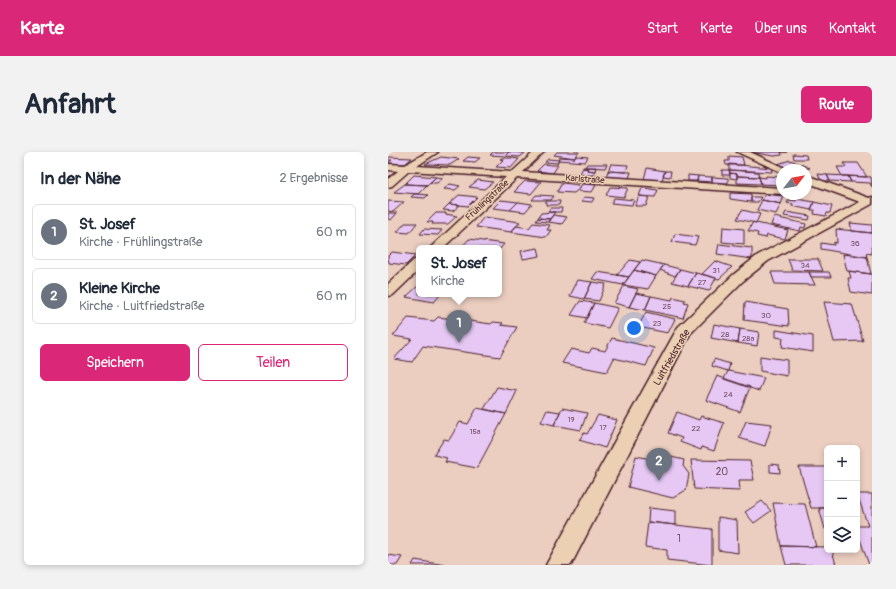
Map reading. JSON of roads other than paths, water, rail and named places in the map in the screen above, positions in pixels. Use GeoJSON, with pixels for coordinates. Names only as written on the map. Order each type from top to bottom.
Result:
{"type":"FeatureCollection","features":[{"type":"Feature","properties":{"kind":"street"},"geometry":{"type":"LineString","coordinates":[[388,184],[407,168],[433,152]]}},
{"type":"Feature","properties":{"kind":"street","name":"Frühlingstraße"},"geometry":{"type":"LineString","coordinates":[[439,245],[539,152]]}},
{"type":"Feature","properties":{"kind":"street"},"geometry":{"type":"LineString","coordinates":[[742,152],[776,167]]}},
{"type":"Feature","properties":{"kind":"street","name":"Karlstraße"},"geometry":{"type":"LineString","coordinates":[[388,167],[776,191]]}},
{"type":"Feature","properties":{"kind":"street"},"geometry":{"type":"LineString","coordinates":[[812,180],[851,195],[870,200]]}},
{"type":"Feature","properties":{"kind":"street"},"geometry":{"type":"LineString","coordinates":[[812,192],[851,195]]}},
{"type":"Feature","properties":{"kind":"street","name":"Luitfriedstraße"},"geometry":{"type":"LineString","coordinates":[[558,565],[684,331],[738,278],[763,258],[870,200]]}},
{"type":"Feature","properties":{"kind":"street"},"geometry":{"type":"LineString","coordinates":[[388,292],[416,267]]}},
{"type":"Feature","properties":{"kind":"place","name":"St. Josef"},"geometry":{"type":"Point","coordinates":[459,343]}},
{"type":"Feature","properties":{"kind":"place","name":"Kleine Kirche"},"geometry":{"type":"Point","coordinates":[659,481]}}]}
